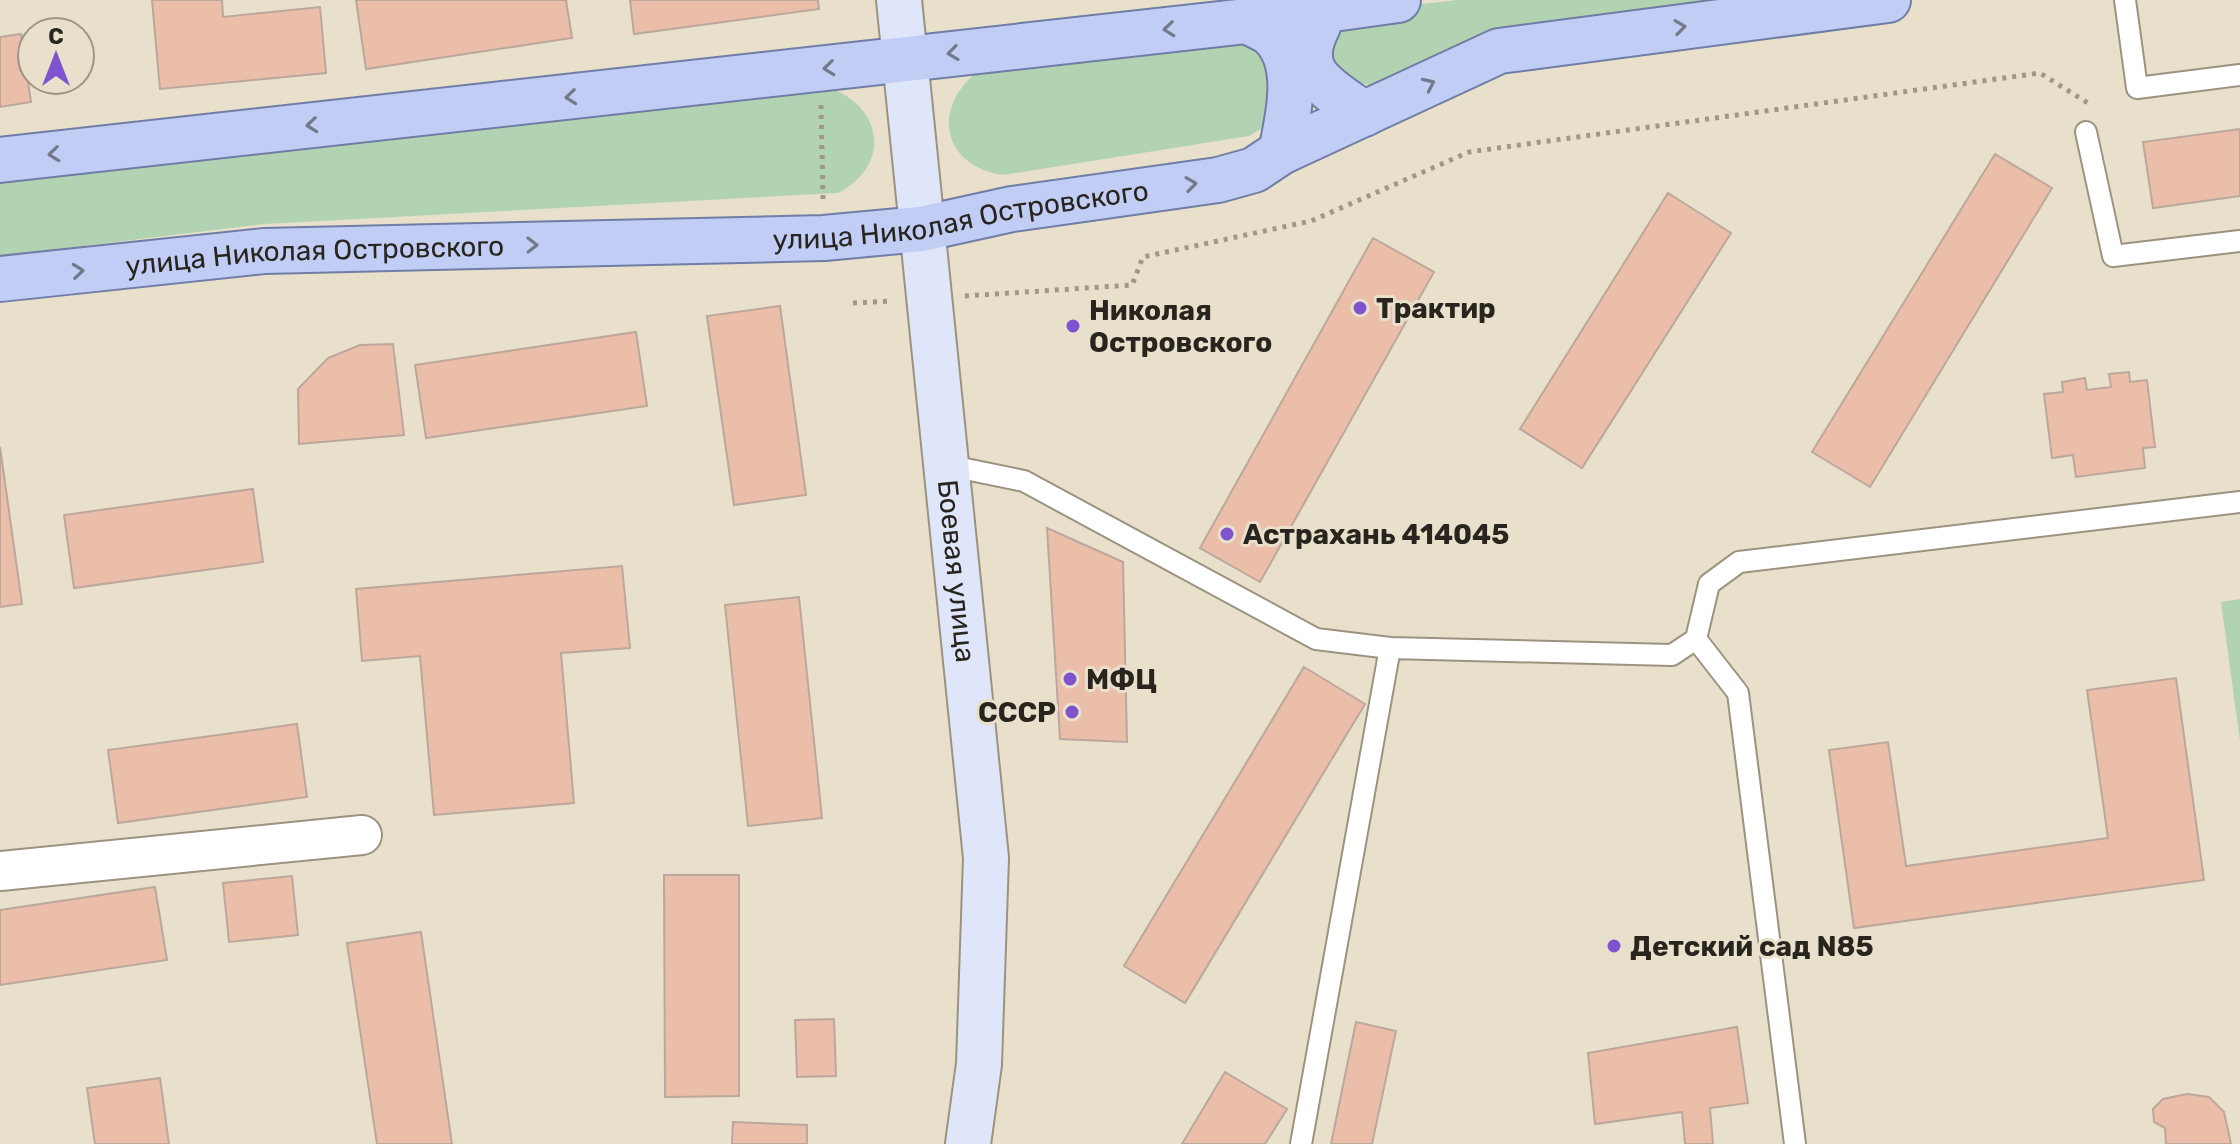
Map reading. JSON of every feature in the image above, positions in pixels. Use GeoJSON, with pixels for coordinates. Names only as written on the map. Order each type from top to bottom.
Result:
{"type":"FeatureCollection","features":[{"type":"Feature","properties":{"kind":"main road","name":"Боевая улица"},"geometry":{"type":"LineString","coordinates":[[899,0],[986,858],[979,1064],[968,1144]]}},
{"type":"Feature","properties":{"kind":"main road"},"geometry":{"type":"LineString","coordinates":[[0,160],[1000,46],[1247,21],[1398,0]]}},
{"type":"Feature","properties":{"kind":"main road","name":"улица Николая Островского"},"geometry":{"type":"LineString","coordinates":[[0,279],[264,251],[824,238],[921,229],[1012,209],[1218,180],[1254,170],[1281,152],[1499,51],[1888,0]]}},
{"type":"Feature","properties":{"kind":"main road"},"geometry":{"type":"LineString","coordinates":[[1327,10],[1308,46],[1310,66],[1321,83],[1364,114]]}},
{"type":"Feature","properties":{"kind":"main road"},"geometry":{"type":"LineString","coordinates":[[1247,21],[1274,37],[1286,63],[1290,91],[1281,152]]}},
{"type":"Feature","properties":{"kind":"street"},"geometry":{"type":"LineString","coordinates":[[0,871],[362,835]]}},
{"type":"Feature","properties":{"kind":"lane"},"geometry":{"type":"LineString","coordinates":[[2125,0],[2137,88],[2240,75]]}},
{"type":"Feature","properties":{"kind":"lane"},"geometry":{"type":"LineString","coordinates":[[2086,132],[2113,256],[2240,241]]}},
{"type":"Feature","properties":{"kind":"lane"},"geometry":{"type":"LineString","coordinates":[[946,465],[1024,481],[1316,639],[1390,648],[1672,655],[1696,639],[1709,584],[1739,562],[2240,502]]}},
{"type":"Feature","properties":{"kind":"lane"},"geometry":{"type":"LineString","coordinates":[[1696,639],[1738,693],[1795,1144]]}},
{"type":"Feature","properties":{"kind":"lane"},"geometry":{"type":"LineString","coordinates":[[1301,1144],[1390,648]]}},
{"type":"Feature","properties":{"kind":"path"},"geometry":{"type":"LineString","coordinates":[[1027,293],[1132,285],[1143,257],[1311,221],[1469,152],[2040,73],[2100,110],[2137,88]]}},
{"type":"Feature","properties":{"kind":"path"},"geometry":{"type":"LineString","coordinates":[[821,103],[823,196]]}},
{"type":"Feature","properties":{"kind":"green space"},"geometry":{"type":"Polygon","coordinates":[[[1457,0],[1777,0],[1500,34],[1369,85],[1348,78],[1334,63],[1331,50],[1334,36],[1347,19],[1387,8],[1457,0]]]}},
{"type":"Feature","properties":{"kind":"green space"},"geometry":{"type":"Polygon","coordinates":[[[1238,38],[1254,43],[1277,66],[1264,127],[1249,136],[1003,175],[982,169],[967,160],[956,148],[950,134],[949,118],[954,102],[963,86],[978,71],[1238,38]]]}},
{"type":"Feature","properties":{"kind":"green space"},"geometry":{"type":"Polygon","coordinates":[[[833,89],[863,111],[871,125],[874,140],[873,154],[866,169],[855,182],[838,193],[265,224],[0,256],[0,180],[833,89]]]}},
{"type":"Feature","properties":{"kind":"green space"},"geometry":{"type":"Polygon","coordinates":[[[2240,599],[2240,741],[2221,602],[2240,599]]]}},
{"type":"Feature","properties":{"kind":"building"},"geometry":{"type":"Polygon","coordinates":[[[152,0],[222,0],[223,17],[320,7],[326,73],[160,89],[152,0]]]}},
{"type":"Feature","properties":{"kind":"building"},"geometry":{"type":"Polygon","coordinates":[[[356,0],[566,0],[572,38],[366,69],[356,0]]]}},
{"type":"Feature","properties":{"kind":"building"},"geometry":{"type":"Polygon","coordinates":[[[630,0],[818,0],[819,9],[634,34],[630,0]]]}},
{"type":"Feature","properties":{"kind":"building"},"geometry":{"type":"Polygon","coordinates":[[[16,35],[16,96],[30,96],[31,102],[0,107],[0,37],[16,35]]]}},
{"type":"Feature","properties":{"kind":"building"},"geometry":{"type":"Polygon","coordinates":[[[2240,129],[2240,196],[2153,208],[2143,142],[2240,129]]]}},
{"type":"Feature","properties":{"kind":"building"},"geometry":{"type":"Polygon","coordinates":[[[1995,154],[2052,188],[1870,487],[1812,452],[1995,154]]]}},
{"type":"Feature","properties":{"kind":"building"},"geometry":{"type":"Polygon","coordinates":[[[1668,193],[1731,233],[1582,468],[1520,429],[1668,193]]]}},
{"type":"Feature","properties":{"kind":"building"},"geometry":{"type":"Polygon","coordinates":[[[1373,238],[1434,272],[1260,582],[1200,548],[1373,238]]]}},
{"type":"Feature","properties":{"kind":"building"},"geometry":{"type":"Polygon","coordinates":[[[780,306],[806,495],[734,505],[707,316],[780,306]]]}},
{"type":"Feature","properties":{"kind":"building"},"geometry":{"type":"Polygon","coordinates":[[[636,332],[647,406],[426,438],[415,365],[636,332]]]}},
{"type":"Feature","properties":{"kind":"building"},"geometry":{"type":"Polygon","coordinates":[[[393,344],[404,435],[299,444],[298,389],[328,358],[360,345],[393,344]]]}},
{"type":"Feature","properties":{"kind":"building"},"geometry":{"type":"Polygon","coordinates":[[[2129,372],[2130,382],[2147,380],[2155,447],[2143,448],[2145,468],[2076,477],[2073,455],[2052,458],[2044,394],[2063,392],[2062,382],[2085,378],[2087,390],[2111,387],[2109,374],[2129,372]]]}},
{"type":"Feature","properties":{"kind":"building"},"geometry":{"type":"Polygon","coordinates":[[[0,447],[22,604],[0,607],[0,447]]]}},
{"type":"Feature","properties":{"kind":"building"},"geometry":{"type":"Polygon","coordinates":[[[253,489],[263,562],[74,588],[64,515],[253,489]]]}},
{"type":"Feature","properties":{"kind":"building"},"geometry":{"type":"Polygon","coordinates":[[[1047,528],[1123,562],[1127,742],[1060,739],[1047,528]]]}},
{"type":"Feature","properties":{"kind":"building"},"geometry":{"type":"Polygon","coordinates":[[[622,566],[630,648],[561,653],[574,803],[434,815],[420,656],[362,661],[356,589],[622,566]]]}},
{"type":"Feature","properties":{"kind":"building"},"geometry":{"type":"Polygon","coordinates":[[[799,597],[822,818],[748,826],[725,605],[799,597]]]}},
{"type":"Feature","properties":{"kind":"building"},"geometry":{"type":"Polygon","coordinates":[[[1304,667],[1365,704],[1185,1003],[1124,966],[1304,667]]]}},
{"type":"Feature","properties":{"kind":"building"},"geometry":{"type":"Polygon","coordinates":[[[2176,678],[2204,880],[1854,928],[1829,750],[1888,742],[1906,866],[2108,838],[2087,690],[2176,678]]]}},
{"type":"Feature","properties":{"kind":"building"},"geometry":{"type":"Polygon","coordinates":[[[297,724],[307,797],[118,823],[108,750],[297,724]]]}},
{"type":"Feature","properties":{"kind":"building"},"geometry":{"type":"Polygon","coordinates":[[[664,875],[739,875],[739,1096],[665,1097],[664,875]]]}},
{"type":"Feature","properties":{"kind":"building"},"geometry":{"type":"Polygon","coordinates":[[[292,876],[298,935],[229,942],[223,883],[292,876]]]}},
{"type":"Feature","properties":{"kind":"building"},"geometry":{"type":"Polygon","coordinates":[[[155,887],[167,960],[0,985],[0,910],[155,887]]]}},
{"type":"Feature","properties":{"kind":"building"},"geometry":{"type":"Polygon","coordinates":[[[421,932],[452,1144],[377,1144],[347,943],[421,932]]]}},
{"type":"Feature","properties":{"kind":"building"},"geometry":{"type":"Polygon","coordinates":[[[834,1019],[836,1076],[797,1077],[795,1020],[834,1019]]]}},
{"type":"Feature","properties":{"kind":"building"},"geometry":{"type":"Polygon","coordinates":[[[1356,1022],[1396,1031],[1372,1144],[1331,1144],[1356,1022]]]}},
{"type":"Feature","properties":{"kind":"building"},"geometry":{"type":"Polygon","coordinates":[[[1737,1027],[1748,1103],[1710,1108],[1713,1144],[1685,1144],[1682,1112],[1595,1124],[1588,1053],[1737,1027]]]}},
{"type":"Feature","properties":{"kind":"building"},"geometry":{"type":"Polygon","coordinates":[[[1225,1072],[1287,1109],[1265,1144],[1182,1144],[1225,1072]]]}},
{"type":"Feature","properties":{"kind":"building"},"geometry":{"type":"Polygon","coordinates":[[[160,1078],[169,1144],[95,1144],[87,1088],[160,1078]]]}},
{"type":"Feature","properties":{"kind":"building"},"geometry":{"type":"Polygon","coordinates":[[[2187,1094],[2209,1097],[2224,1112],[2231,1144],[2166,1144],[2165,1128],[2154,1122],[2153,1109],[2163,1099],[2187,1094]]]}},
{"type":"Feature","properties":{"kind":"building"},"geometry":{"type":"Polygon","coordinates":[[[733,1122],[807,1125],[807,1144],[732,1144],[733,1122]]]}},
{"type":"Feature","properties":{"kind":"place","name":"Трактир"},"geometry":{"type":"Point","coordinates":[1360,308]}},
{"type":"Feature","properties":{"kind":"place","name":"Николая Островского"},"geometry":{"type":"Point","coordinates":[1073,326]}},
{"type":"Feature","properties":{"kind":"place","name":"Астрахань 414045"},"geometry":{"type":"Point","coordinates":[1227,534]}},
{"type":"Feature","properties":{"kind":"place","name":"МФЦ"},"geometry":{"type":"Point","coordinates":[1070,679]}},
{"type":"Feature","properties":{"kind":"place","name":"СССР"},"geometry":{"type":"Point","coordinates":[1072,712]}},
{"type":"Feature","properties":{"kind":"place","name":"Детский сад N85"},"geometry":{"type":"Point","coordinates":[1614,946]}}]}
